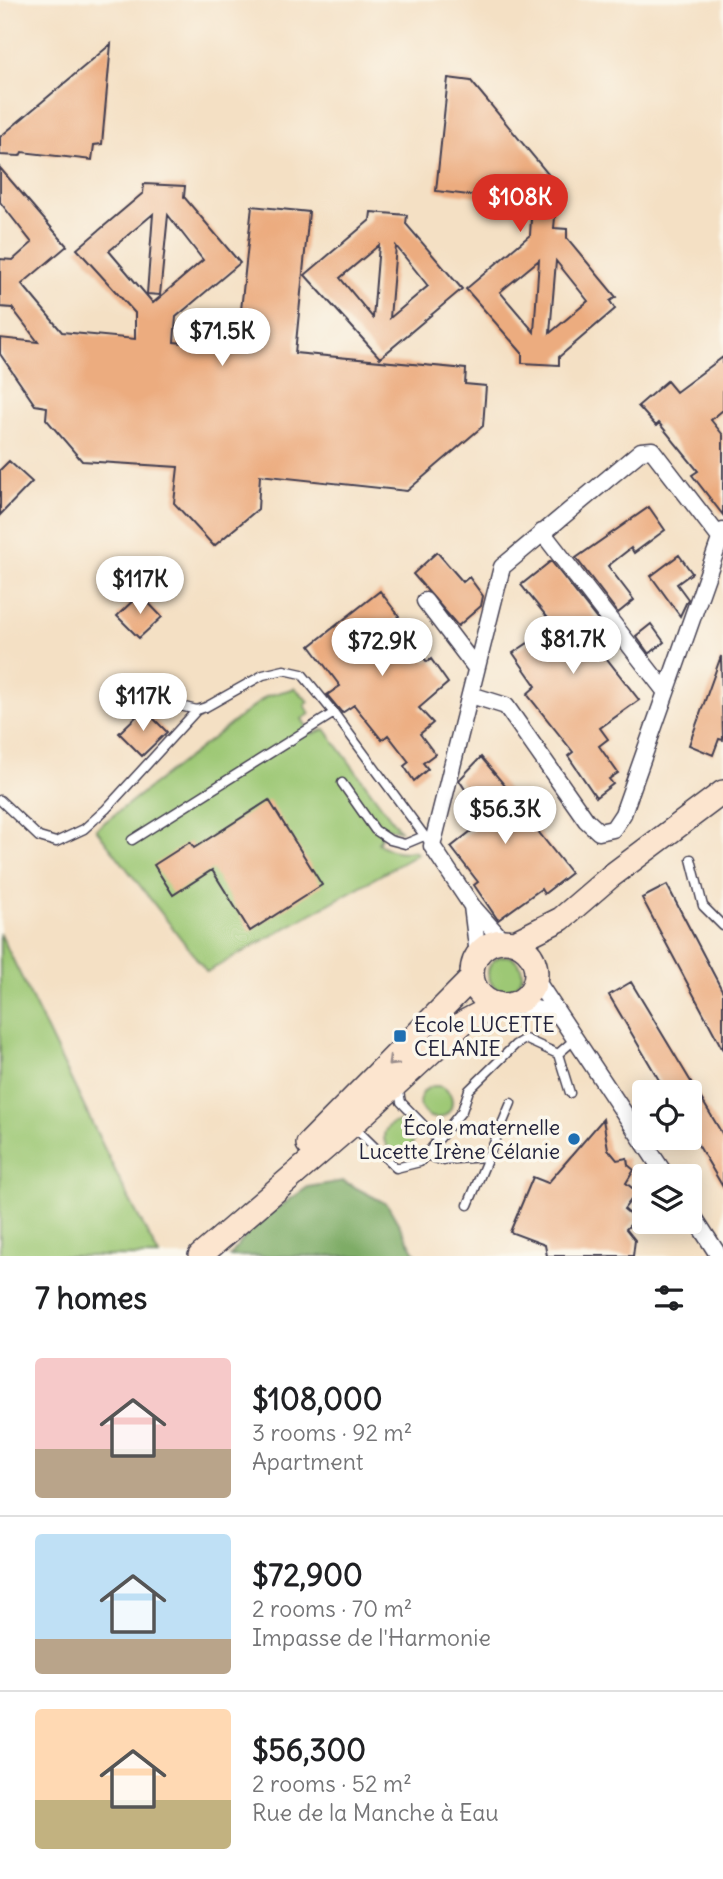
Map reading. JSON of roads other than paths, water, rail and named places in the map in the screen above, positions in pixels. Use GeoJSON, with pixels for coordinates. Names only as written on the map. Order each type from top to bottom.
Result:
{"type":"FeatureCollection","features":[{"type":"Feature","properties":{"kind":"main road"},"geometry":{"type":"LineString","coordinates":[[248,1212],[287,1165],[355,1099],[475,966],[489,944],[509,942],[561,919],[611,876],[723,792]]}},
{"type":"Feature","properties":{"kind":"main road"},"geometry":{"type":"LineString","coordinates":[[200,1256],[352,1125],[464,1022],[532,990],[536,973],[561,919]]}},
{"type":"Feature","properties":{"kind":"main road"},"geometry":{"type":"LineString","coordinates":[[509,942],[528,950],[536,973]]}},
{"type":"Feature","properties":{"kind":"main road"},"geometry":{"type":"LineString","coordinates":[[475,966],[477,990],[484,999],[507,1004]]}},
{"type":"Feature","properties":{"kind":"street"},"geometry":{"type":"LineString","coordinates":[[471,695],[487,697],[506,706],[586,820],[599,832],[613,829],[623,814],[722,534],[652,450],[641,451],[502,567],[471,695],[428,841],[472,906],[509,942]]}},
{"type":"Feature","properties":{"kind":"street"},"geometry":{"type":"LineString","coordinates":[[542,532],[666,691]]}},
{"type":"Feature","properties":{"kind":"street"},"geometry":{"type":"LineString","coordinates":[[425,601],[476,668]]}},
{"type":"Feature","properties":{"kind":"street"},"geometry":{"type":"LineString","coordinates":[[472,906],[475,966]]}},
{"type":"Feature","properties":{"kind":"street"},"geometry":{"type":"LineString","coordinates":[[536,973],[574,1040],[658,1164]]}},
{"type":"Feature","properties":{"kind":"street"},"geometry":{"type":"LineString","coordinates":[[507,1004],[560,1016]]}},
{"type":"Feature","properties":{"kind":"street"},"geometry":{"type":"LineString","coordinates":[[702,1230],[719,1256]]}},
{"type":"Feature","properties":{"kind":"lane"},"geometry":{"type":"LineString","coordinates":[[0,800],[39,837],[55,842],[84,830],[197,710],[263,675],[284,670],[302,674],[428,841],[405,844],[381,836],[342,783]]}},
{"type":"Feature","properties":{"kind":"lane"},"geometry":{"type":"LineString","coordinates":[[180,706],[197,710]]}},
{"type":"Feature","properties":{"kind":"lane"},"geometry":{"type":"LineString","coordinates":[[132,840],[334,713]]}},
{"type":"Feature","properties":{"kind":"lane"},"geometry":{"type":"LineString","coordinates":[[691,859],[703,905],[723,926]]}},
{"type":"Feature","properties":{"kind":"lane"},"geometry":{"type":"LineString","coordinates":[[355,1099],[352,1125],[396,1168],[420,1162],[462,1111],[469,1090],[515,1045],[525,1039],[558,1054],[570,1093]]}},
{"type":"Feature","properties":{"kind":"lane"},"geometry":{"type":"LineString","coordinates":[[558,1054],[574,1040]]}},
{"type":"Feature","properties":{"kind":"lane"},"geometry":{"type":"LineString","coordinates":[[398,1083],[401,1102],[437,1139]]}},
{"type":"Feature","properties":{"kind":"lane"},"geometry":{"type":"LineString","coordinates":[[468,1205],[511,1103]]}},
{"type":"Feature","properties":{"kind":"lane"},"geometry":{"type":"LineString","coordinates":[[426,1155],[441,1160],[486,1157]]}},
{"type":"Feature","properties":{"kind":"place","name":"Ecole LUCETTE CELANIE"},"geometry":{"type":"Point","coordinates":[400,1036]}},
{"type":"Feature","properties":{"kind":"place","name":"École maternelle Lucette Irène Célanie"},"geometry":{"type":"Point","coordinates":[574,1139]}}]}
